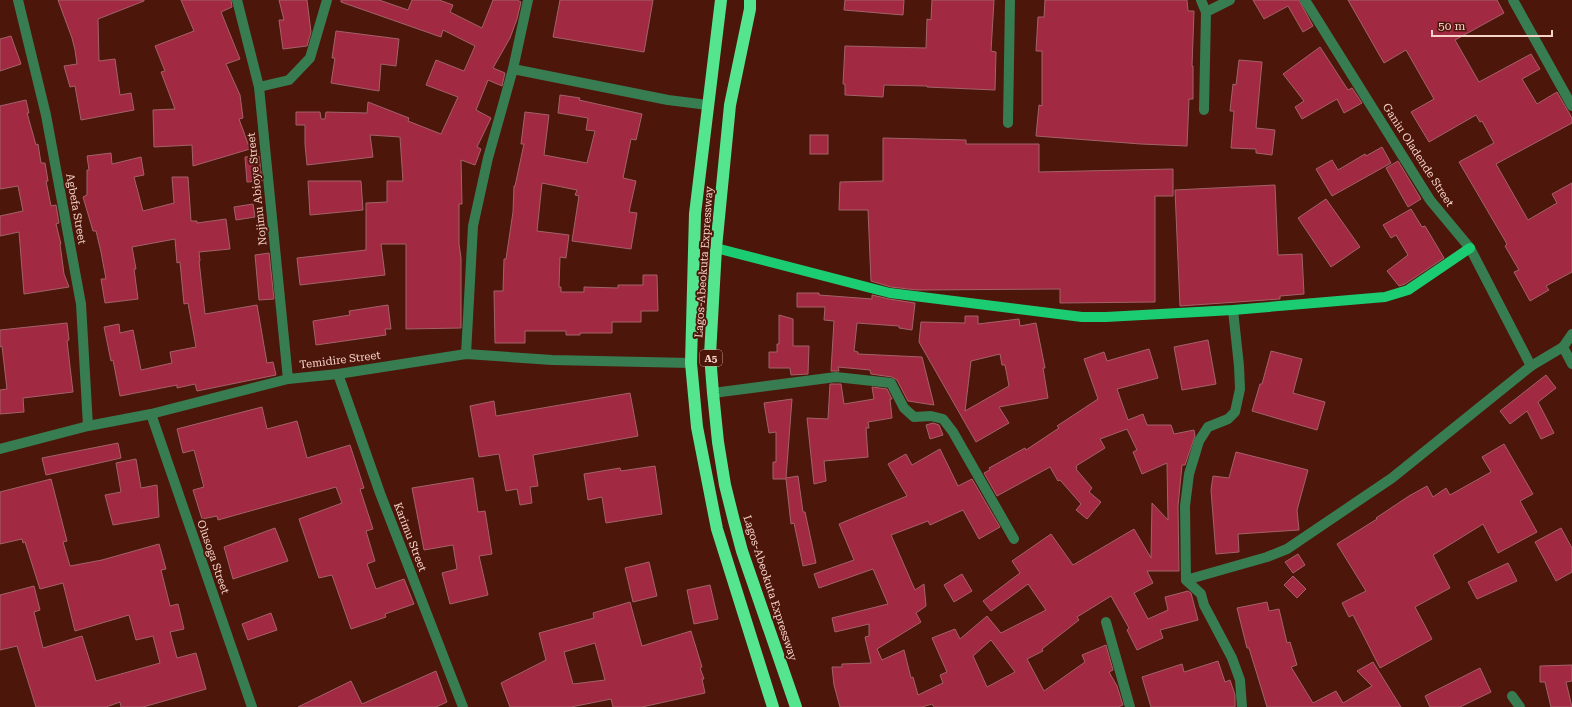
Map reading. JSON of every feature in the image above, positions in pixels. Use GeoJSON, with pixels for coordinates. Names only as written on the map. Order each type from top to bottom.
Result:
{"type":"FeatureCollection","features":[{"type":"Feature","properties":{"kind":"highway","name":"Lagos-Abeokuta Expressway"},"geometry":{"type":"LineString","coordinates":[[721,0],[695,214],[690,363],[697,427],[717,529],[773,707]]}},
{"type":"Feature","properties":{"kind":"highway","name":"Lagos-Abeokuta Expressway"},"geometry":{"type":"LineString","coordinates":[[750,0],[750,9],[730,105],[716,248],[710,355],[718,442],[725,485],[742,551],[796,707]]}},
{"type":"Feature","properties":{"kind":"main road"},"geometry":{"type":"LineString","coordinates":[[716,248],[890,293],[1082,317],[1114,317],[1233,310],[1385,297],[1408,290],[1470,248]]}},
{"type":"Feature","properties":{"kind":"street","name":"Agbefa Street"},"geometry":{"type":"LineString","coordinates":[[18,0],[46,115],[81,304],[88,426]]}},
{"type":"Feature","properties":{"kind":"street","name":"Nojimu Abioye Street"},"geometry":{"type":"LineString","coordinates":[[237,0],[259,87],[288,379]]}},
{"type":"Feature","properties":{"kind":"street"},"geometry":{"type":"LineString","coordinates":[[259,87],[289,80],[310,58],[327,0]]}},
{"type":"Feature","properties":{"kind":"street"},"geometry":{"type":"LineString","coordinates":[[466,354],[473,226],[488,158],[513,69],[528,0]]}},
{"type":"Feature","properties":{"kind":"street"},"geometry":{"type":"LineString","coordinates":[[1008,123],[1010,0]]}},
{"type":"Feature","properties":{"kind":"street"},"geometry":{"type":"LineString","coordinates":[[1201,0],[1206,12],[1204,110]]}},
{"type":"Feature","properties":{"kind":"street"},"geometry":{"type":"LineString","coordinates":[[1206,12],[1230,0]]}},
{"type":"Feature","properties":{"kind":"street","name":"Ganiu Oladende Street"},"geometry":{"type":"LineString","coordinates":[[1305,0],[1430,200],[1470,248],[1531,366]]}},
{"type":"Feature","properties":{"kind":"street"},"geometry":{"type":"LineString","coordinates":[[1513,0],[1572,106]]}},
{"type":"Feature","properties":{"kind":"street"},"geometry":{"type":"LineString","coordinates":[[513,69],[668,100],[708,105]]}},
{"type":"Feature","properties":{"kind":"street"},"geometry":{"type":"LineString","coordinates":[[1233,310],[1240,389],[1235,412],[1228,419],[1208,427],[1199,441],[1189,474],[1185,506],[1186,580],[1201,594],[1204,605],[1232,658],[1240,680],[1242,707]]}},
{"type":"Feature","properties":{"kind":"street"},"geometry":{"type":"LineString","coordinates":[[1186,580],[1286,549],[1392,478],[1531,366],[1563,347],[1572,334]]}},
{"type":"Feature","properties":{"kind":"street"},"geometry":{"type":"LineString","coordinates":[[1563,347],[1572,364]]}},
{"type":"Feature","properties":{"kind":"street","name":"Temidire Street"},"geometry":{"type":"LineString","coordinates":[[0,449],[88,426],[151,414],[288,379],[338,374],[466,354],[552,360],[690,363]]}},
{"type":"Feature","properties":{"kind":"street","name":"Karimu Street"},"geometry":{"type":"LineString","coordinates":[[338,374],[380,493],[463,707]]}},
{"type":"Feature","properties":{"kind":"street"},"geometry":{"type":"LineString","coordinates":[[713,394],[836,377],[891,383],[904,408],[914,416],[931,416],[943,419],[953,432],[1014,538]]}},
{"type":"Feature","properties":{"kind":"street","name":"Olusoga Street"},"geometry":{"type":"LineString","coordinates":[[151,414],[252,707]]}},
{"type":"Feature","properties":{"kind":"street"},"geometry":{"type":"LineString","coordinates":[[1106,622],[1130,707]]}},
{"type":"Feature","properties":{"kind":"street"},"geometry":{"type":"LineString","coordinates":[[1512,696],[1520,707]]}},
{"type":"Feature","properties":{"kind":"building"},"geometry":{"type":"Polygon","coordinates":[[[58,0],[144,0],[98,19],[99,61],[115,59],[120,95],[131,93],[134,110],[81,120],[75,86],[70,87],[64,66],[77,64],[75,50],[58,0]]]}},
{"type":"Feature","properties":{"kind":"building"},"geometry":{"type":"Polygon","coordinates":[[[181,0],[231,0],[232,7],[221,12],[240,59],[226,64],[240,95],[243,118],[239,119],[250,149],[193,166],[192,145],[154,147],[153,110],[175,109],[161,72],[165,71],[155,46],[194,31],[181,0]]]}},
{"type":"Feature","properties":{"kind":"building"},"geometry":{"type":"Polygon","coordinates":[[[279,0],[307,0],[311,32],[307,46],[283,49],[279,20],[284,20],[279,0]]]}},
{"type":"Feature","properties":{"kind":"building"},"geometry":{"type":"Polygon","coordinates":[[[341,0],[379,0],[408,10],[412,0],[439,0],[453,5],[450,12],[482,28],[493,0],[517,0],[521,2],[510,38],[493,68],[505,73],[502,86],[488,80],[476,110],[491,118],[477,147],[481,149],[475,165],[461,160],[462,204],[459,204],[459,244],[461,258],[461,328],[406,329],[406,244],[381,244],[385,275],[300,285],[297,258],[366,250],[366,203],[387,202],[387,181],[403,181],[400,137],[370,135],[373,157],[307,165],[305,125],[296,125],[296,112],[320,112],[321,119],[325,119],[326,112],[367,113],[368,102],[409,118],[408,121],[441,134],[458,97],[426,85],[436,60],[464,71],[475,46],[443,30],[441,37],[341,2],[341,0]]]}},
{"type":"Feature","properties":{"kind":"building"},"geometry":{"type":"Polygon","coordinates":[[[560,0],[653,0],[644,52],[553,37],[560,0]]]}},
{"type":"Feature","properties":{"kind":"building"},"geometry":{"type":"Polygon","coordinates":[[[845,0],[904,0],[903,15],[844,10],[845,0]]]}},
{"type":"Feature","properties":{"kind":"building"},"geometry":{"type":"Polygon","coordinates":[[[932,0],[994,0],[991,51],[996,52],[995,90],[884,85],[883,97],[845,95],[845,84],[843,84],[845,46],[926,48],[927,19],[931,20],[932,0]]]}},
{"type":"Feature","properties":{"kind":"building"},"geometry":{"type":"Polygon","coordinates":[[[1045,0],[1187,0],[1188,11],[1194,11],[1192,66],[1193,99],[1189,99],[1187,146],[1036,136],[1039,105],[1042,106],[1042,51],[1036,51],[1038,17],[1044,17],[1045,0]]]}},
{"type":"Feature","properties":{"kind":"building"},"geometry":{"type":"Polygon","coordinates":[[[1253,0],[1299,0],[1313,26],[1303,32],[1288,6],[1264,19],[1253,0]]]}},
{"type":"Feature","properties":{"kind":"building"},"geometry":{"type":"Polygon","coordinates":[[[1348,0],[1497,0],[1504,13],[1455,40],[1479,82],[1531,54],[1540,69],[1522,79],[1537,104],[1557,92],[1572,118],[1572,123],[1496,164],[1528,220],[1557,203],[1552,194],[1572,183],[1572,272],[1546,286],[1549,290],[1530,301],[1514,272],[1519,270],[1505,246],[1507,244],[1459,162],[1494,143],[1482,121],[1480,122],[1476,115],[1429,142],[1411,112],[1434,99],[1406,50],[1384,63],[1348,0]]]}},
{"type":"Feature","properties":{"kind":"building"},"geometry":{"type":"Polygon","coordinates":[[[336,31],[399,39],[396,66],[381,64],[379,91],[331,83],[335,58],[332,58],[336,31]]]}},
{"type":"Feature","properties":{"kind":"building"},"geometry":{"type":"Polygon","coordinates":[[[11,36],[21,64],[0,71],[0,39],[11,36]]]}},
{"type":"Feature","properties":{"kind":"building"},"geometry":{"type":"Polygon","coordinates":[[[1320,47],[1348,90],[1352,88],[1362,103],[1344,113],[1337,99],[1302,119],[1295,107],[1304,101],[1283,74],[1320,47]]]}},
{"type":"Feature","properties":{"kind":"building"},"geometry":{"type":"Polygon","coordinates":[[[1239,60],[1262,62],[1256,128],[1275,130],[1272,155],[1256,153],[1256,149],[1231,148],[1234,111],[1230,111],[1233,84],[1236,85],[1239,60]]]}},
{"type":"Feature","properties":{"kind":"building"},"geometry":{"type":"Polygon","coordinates":[[[560,95],[580,98],[579,100],[642,114],[636,140],[631,139],[623,178],[636,181],[629,212],[637,213],[631,249],[572,241],[579,196],[575,195],[577,190],[542,183],[537,231],[569,235],[566,258],[560,257],[559,287],[561,287],[561,292],[584,292],[584,287],[618,288],[618,285],[643,285],[643,275],[657,275],[658,311],[641,311],[641,322],[612,322],[612,333],[580,333],[580,335],[566,335],[566,331],[525,331],[525,343],[495,343],[494,291],[503,291],[504,259],[506,259],[513,212],[514,186],[524,144],[521,144],[525,112],[549,115],[544,155],[587,163],[595,131],[586,130],[588,118],[558,113],[560,95]]]}},
{"type":"Feature","properties":{"kind":"building"},"geometry":{"type":"Polygon","coordinates":[[[26,100],[29,113],[27,113],[36,145],[38,144],[41,163],[45,163],[48,181],[46,181],[51,206],[56,205],[59,223],[56,224],[61,244],[64,274],[69,287],[24,294],[19,232],[0,236],[0,216],[23,211],[18,186],[0,189],[0,106],[26,100]]]}},
{"type":"Feature","properties":{"kind":"building"},"geometry":{"type":"Polygon","coordinates":[[[810,135],[828,135],[828,154],[810,154],[810,135]]]}},
{"type":"Feature","properties":{"kind":"building"},"geometry":{"type":"Polygon","coordinates":[[[883,138],[966,140],[966,144],[1039,144],[1039,172],[1173,169],[1173,196],[1155,196],[1155,302],[1060,303],[1060,289],[917,290],[891,287],[871,281],[868,210],[839,210],[840,182],[883,181],[883,138]]]}},
{"type":"Feature","properties":{"kind":"building"},"geometry":{"type":"Polygon","coordinates":[[[1382,147],[1391,163],[1332,196],[1316,169],[1332,160],[1338,170],[1365,154],[1366,156],[1382,147]]]}},
{"type":"Feature","properties":{"kind":"building"},"geometry":{"type":"Polygon","coordinates":[[[111,153],[112,164],[141,157],[144,175],[134,177],[143,211],[174,203],[172,177],[188,177],[191,221],[197,221],[197,223],[226,219],[230,249],[199,252],[205,314],[257,305],[267,363],[273,362],[276,375],[197,391],[195,384],[177,388],[177,385],[120,396],[113,360],[111,361],[104,327],[119,324],[120,333],[133,330],[141,370],[172,363],[170,352],[196,347],[188,303],[184,304],[180,262],[177,263],[175,239],[132,247],[136,269],[134,269],[138,299],[105,303],[101,279],[106,279],[101,252],[96,231],[93,231],[83,197],[87,195],[87,170],[89,170],[87,156],[111,153]]]}},
{"type":"Feature","properties":{"kind":"building"},"geometry":{"type":"Polygon","coordinates":[[[259,156],[262,181],[247,182],[245,157],[259,156]]]}},
{"type":"Feature","properties":{"kind":"building"},"geometry":{"type":"Polygon","coordinates":[[[1398,161],[1421,199],[1408,207],[1386,168],[1398,161]]]}},
{"type":"Feature","properties":{"kind":"building"},"geometry":{"type":"Polygon","coordinates":[[[308,181],[361,181],[363,210],[310,215],[308,181]]]}},
{"type":"Feature","properties":{"kind":"building"},"geometry":{"type":"Polygon","coordinates":[[[1275,185],[1278,255],[1302,254],[1304,294],[1280,296],[1280,299],[1180,306],[1175,190],[1275,185]]]}},
{"type":"Feature","properties":{"kind":"building"},"geometry":{"type":"Polygon","coordinates":[[[1326,199],[1360,247],[1331,267],[1298,218],[1326,199]]]}},
{"type":"Feature","properties":{"kind":"building"},"geometry":{"type":"Polygon","coordinates":[[[253,204],[255,217],[236,220],[234,207],[253,204]]]}},
{"type":"Feature","properties":{"kind":"building"},"geometry":{"type":"Polygon","coordinates":[[[1411,209],[1422,227],[1425,226],[1444,258],[1405,284],[1399,286],[1387,271],[1408,255],[1396,235],[1391,238],[1383,225],[1411,209]]]}},
{"type":"Feature","properties":{"kind":"building"},"geometry":{"type":"Polygon","coordinates":[[[269,253],[274,299],[259,300],[255,255],[269,253]]]}},
{"type":"Feature","properties":{"kind":"building"},"geometry":{"type":"Polygon","coordinates":[[[797,293],[819,293],[819,295],[872,299],[872,295],[915,303],[912,330],[899,328],[899,326],[857,323],[854,351],[858,352],[858,354],[922,357],[934,405],[908,401],[897,380],[892,377],[871,374],[870,370],[838,367],[839,371],[831,371],[834,321],[824,320],[825,307],[797,307],[797,293]]]}},
{"type":"Feature","properties":{"kind":"building"},"geometry":{"type":"Polygon","coordinates":[[[388,305],[391,329],[385,329],[386,335],[316,345],[313,321],[350,315],[349,311],[388,305]]]}},
{"type":"Feature","properties":{"kind":"building"},"geometry":{"type":"Polygon","coordinates":[[[779,315],[793,319],[793,346],[809,346],[808,374],[791,375],[790,368],[769,368],[769,352],[777,352],[777,344],[779,344],[779,315]]]}},
{"type":"Feature","properties":{"kind":"building"},"geometry":{"type":"Polygon","coordinates":[[[965,316],[978,316],[978,324],[1019,319],[1020,326],[1036,323],[1045,368],[1043,368],[1048,398],[999,407],[1009,423],[976,442],[919,342],[921,322],[965,323],[965,316]],[[1000,354],[971,361],[965,411],[1009,386],[1005,365],[1002,365],[1000,354]]]}},
{"type":"Feature","properties":{"kind":"building"},"geometry":{"type":"Polygon","coordinates":[[[67,323],[69,340],[67,341],[73,392],[23,398],[24,412],[0,414],[0,390],[7,389],[2,346],[0,347],[0,330],[67,323]]]}},
{"type":"Feature","properties":{"kind":"building"},"geometry":{"type":"Polygon","coordinates":[[[1208,340],[1216,384],[1182,390],[1174,347],[1208,340]]]}},
{"type":"Feature","properties":{"kind":"building"},"geometry":{"type":"Polygon","coordinates":[[[1149,349],[1158,378],[1117,389],[1128,420],[1143,414],[1147,425],[1171,425],[1174,434],[1194,430],[1195,436],[1185,465],[1182,465],[1178,506],[1179,571],[1147,571],[1153,583],[1134,593],[1148,619],[1168,610],[1165,597],[1188,591],[1191,593],[1198,620],[1160,630],[1163,638],[1137,650],[1127,630],[1129,628],[1111,596],[1077,617],[1079,620],[1042,649],[1043,651],[1027,659],[1044,691],[1085,662],[1082,655],[1106,645],[1113,670],[1109,672],[1117,686],[1123,705],[1118,707],[934,707],[932,704],[922,707],[840,707],[834,685],[832,667],[842,667],[842,664],[871,663],[865,637],[869,636],[869,624],[835,632],[832,618],[888,604],[873,569],[819,588],[814,574],[854,560],[839,524],[907,496],[888,464],[906,454],[912,465],[940,449],[958,486],[972,479],[1000,527],[979,539],[963,510],[930,525],[928,521],[891,535],[915,590],[924,584],[926,606],[916,613],[921,622],[877,649],[882,660],[904,650],[911,678],[913,677],[918,695],[943,683],[940,675],[947,672],[932,638],[955,629],[960,639],[987,616],[1001,633],[1046,610],[1028,584],[991,611],[983,601],[1020,573],[1012,561],[1051,534],[1073,565],[1134,529],[1151,558],[1152,503],[1168,520],[1167,463],[1142,474],[1133,452],[1137,450],[1127,429],[1100,439],[1105,448],[1076,466],[1076,469],[1092,488],[1089,492],[1101,502],[1087,519],[1076,510],[1081,504],[1060,480],[1058,481],[1050,467],[997,496],[984,473],[990,470],[989,468],[1025,448],[1026,450],[1059,428],[1057,426],[1098,399],[1084,359],[1104,352],[1107,361],[1149,349]],[[991,640],[973,656],[987,687],[1015,672],[991,640]]]}},
{"type":"Feature","properties":{"kind":"building"},"geometry":{"type":"Polygon","coordinates":[[[1271,351],[1302,359],[1293,393],[1325,402],[1317,430],[1252,411],[1260,384],[1262,384],[1271,351]]]}},
{"type":"Feature","properties":{"kind":"building"},"geometry":{"type":"Polygon","coordinates":[[[1546,375],[1556,388],[1538,402],[1554,433],[1541,439],[1527,411],[1510,424],[1500,411],[1546,375]]]}},
{"type":"Feature","properties":{"kind":"building"},"geometry":{"type":"Polygon","coordinates":[[[830,384],[841,384],[844,404],[874,399],[872,387],[887,389],[892,399],[890,399],[892,418],[868,422],[869,428],[866,428],[868,457],[824,461],[826,481],[814,484],[807,418],[828,419],[830,384]]]}},
{"type":"Feature","properties":{"kind":"building"},"geometry":{"type":"Polygon","coordinates":[[[630,393],[638,436],[533,455],[538,486],[530,487],[532,503],[520,505],[517,489],[506,491],[499,454],[479,457],[470,406],[494,401],[496,416],[630,393]]]}},
{"type":"Feature","properties":{"kind":"building"},"geometry":{"type":"Polygon","coordinates":[[[792,399],[786,478],[798,476],[803,512],[805,512],[816,563],[803,566],[794,523],[791,524],[786,479],[773,479],[773,462],[776,462],[776,432],[769,433],[764,403],[792,399]]]}},
{"type":"Feature","properties":{"kind":"building"},"geometry":{"type":"Polygon","coordinates":[[[262,407],[267,429],[297,421],[307,458],[350,445],[364,488],[360,489],[373,529],[366,531],[375,561],[367,564],[376,589],[404,579],[414,604],[385,614],[386,617],[351,629],[332,575],[319,578],[299,519],[342,503],[336,487],[218,520],[217,516],[202,519],[193,490],[204,487],[194,450],[183,453],[177,429],[262,407]]]}},
{"type":"Feature","properties":{"kind":"building"},"geometry":{"type":"Polygon","coordinates":[[[933,423],[939,425],[943,435],[930,439],[926,425],[933,423]]]}},
{"type":"Feature","properties":{"kind":"building"},"geometry":{"type":"Polygon","coordinates":[[[118,443],[121,458],[46,475],[42,458],[118,443]]]}},
{"type":"Feature","properties":{"kind":"building"},"geometry":{"type":"Polygon","coordinates":[[[1504,444],[1533,494],[1520,501],[1537,532],[1498,553],[1483,524],[1433,555],[1450,588],[1415,607],[1432,639],[1380,668],[1353,615],[1349,617],[1342,603],[1366,591],[1337,544],[1377,519],[1376,518],[1409,496],[1427,486],[1433,497],[1446,488],[1450,495],[1491,472],[1482,457],[1504,444]]]}},
{"type":"Feature","properties":{"kind":"building"},"geometry":{"type":"Polygon","coordinates":[[[1236,452],[1308,470],[1297,510],[1299,530],[1238,534],[1239,552],[1216,554],[1211,490],[1213,476],[1229,478],[1236,452]]]}},
{"type":"Feature","properties":{"kind":"building"},"geometry":{"type":"Polygon","coordinates":[[[136,459],[141,488],[157,485],[159,517],[113,525],[105,495],[121,492],[116,463],[136,459]]]}},
{"type":"Feature","properties":{"kind":"building"},"geometry":{"type":"Polygon","coordinates":[[[655,466],[662,514],[606,523],[602,497],[588,500],[584,474],[620,468],[621,471],[655,466]]]}},
{"type":"Feature","properties":{"kind":"building"},"geometry":{"type":"Polygon","coordinates":[[[473,478],[478,512],[485,511],[492,554],[479,556],[488,595],[450,604],[442,573],[457,569],[453,545],[424,550],[412,488],[473,478]]]}},
{"type":"Feature","properties":{"kind":"building"},"geometry":{"type":"Polygon","coordinates":[[[51,479],[67,541],[63,542],[70,566],[102,560],[159,544],[166,569],[161,570],[170,606],[178,604],[184,629],[170,632],[177,658],[196,653],[206,689],[143,707],[121,707],[120,702],[106,707],[36,707],[17,646],[0,650],[0,595],[34,586],[40,610],[34,612],[43,648],[82,636],[96,681],[160,663],[153,636],[136,640],[129,615],[75,631],[63,583],[40,589],[25,542],[23,543],[22,539],[0,544],[0,492],[51,479]]]}},
{"type":"Feature","properties":{"kind":"building"},"geometry":{"type":"Polygon","coordinates":[[[275,528],[288,561],[233,579],[224,547],[275,528]]]}},
{"type":"Feature","properties":{"kind":"building"},"geometry":{"type":"Polygon","coordinates":[[[1561,528],[1572,548],[1572,572],[1556,581],[1535,542],[1561,528]]]}},
{"type":"Feature","properties":{"kind":"building"},"geometry":{"type":"Polygon","coordinates":[[[1298,554],[1305,565],[1293,573],[1285,562],[1298,554]]]}},
{"type":"Feature","properties":{"kind":"building"},"geometry":{"type":"Polygon","coordinates":[[[649,562],[657,596],[633,602],[625,568],[649,562]]]}},
{"type":"Feature","properties":{"kind":"building"},"geometry":{"type":"Polygon","coordinates":[[[1508,563],[1517,581],[1477,599],[1468,582],[1508,563]]]}},
{"type":"Feature","properties":{"kind":"building"},"geometry":{"type":"Polygon","coordinates":[[[962,574],[972,591],[954,602],[944,585],[962,574]]]}},
{"type":"Feature","properties":{"kind":"building"},"geometry":{"type":"Polygon","coordinates":[[[1293,576],[1306,589],[1297,598],[1284,585],[1293,576]]]}},
{"type":"Feature","properties":{"kind":"building"},"geometry":{"type":"Polygon","coordinates":[[[710,585],[718,619],[694,624],[687,590],[710,585]]]}},
{"type":"Feature","properties":{"kind":"building"},"geometry":{"type":"Polygon","coordinates":[[[630,602],[642,646],[691,631],[702,667],[700,668],[704,679],[702,679],[705,693],[642,707],[613,707],[611,699],[571,707],[510,707],[501,683],[546,660],[539,633],[594,618],[593,613],[630,602]],[[595,643],[564,652],[573,684],[605,680],[595,643]]]}},
{"type":"Feature","properties":{"kind":"building"},"geometry":{"type":"Polygon","coordinates":[[[1267,602],[1269,611],[1279,609],[1287,643],[1290,642],[1297,665],[1291,667],[1313,703],[1336,691],[1343,703],[1372,686],[1357,671],[1373,662],[1401,707],[1267,707],[1249,648],[1247,648],[1237,608],[1267,602]]]}},
{"type":"Feature","properties":{"kind":"building"},"geometry":{"type":"Polygon","coordinates":[[[271,613],[277,630],[248,640],[242,624],[271,613]]]}},
{"type":"Feature","properties":{"kind":"building"},"geometry":{"type":"Polygon","coordinates":[[[1218,661],[1225,682],[1230,680],[1235,695],[1235,707],[1151,707],[1142,677],[1182,664],[1184,672],[1218,661]]]}},
{"type":"Feature","properties":{"kind":"building"},"geometry":{"type":"Polygon","coordinates":[[[1572,665],[1572,681],[1566,682],[1572,707],[1551,707],[1545,682],[1540,682],[1540,666],[1572,665]]]}},
{"type":"Feature","properties":{"kind":"building"},"geometry":{"type":"Polygon","coordinates":[[[1480,668],[1491,692],[1460,707],[1430,707],[1425,696],[1480,668]]]}},
{"type":"Feature","properties":{"kind":"building"},"geometry":{"type":"Polygon","coordinates":[[[436,671],[447,702],[436,707],[298,707],[351,681],[362,704],[436,671]]]}}]}
